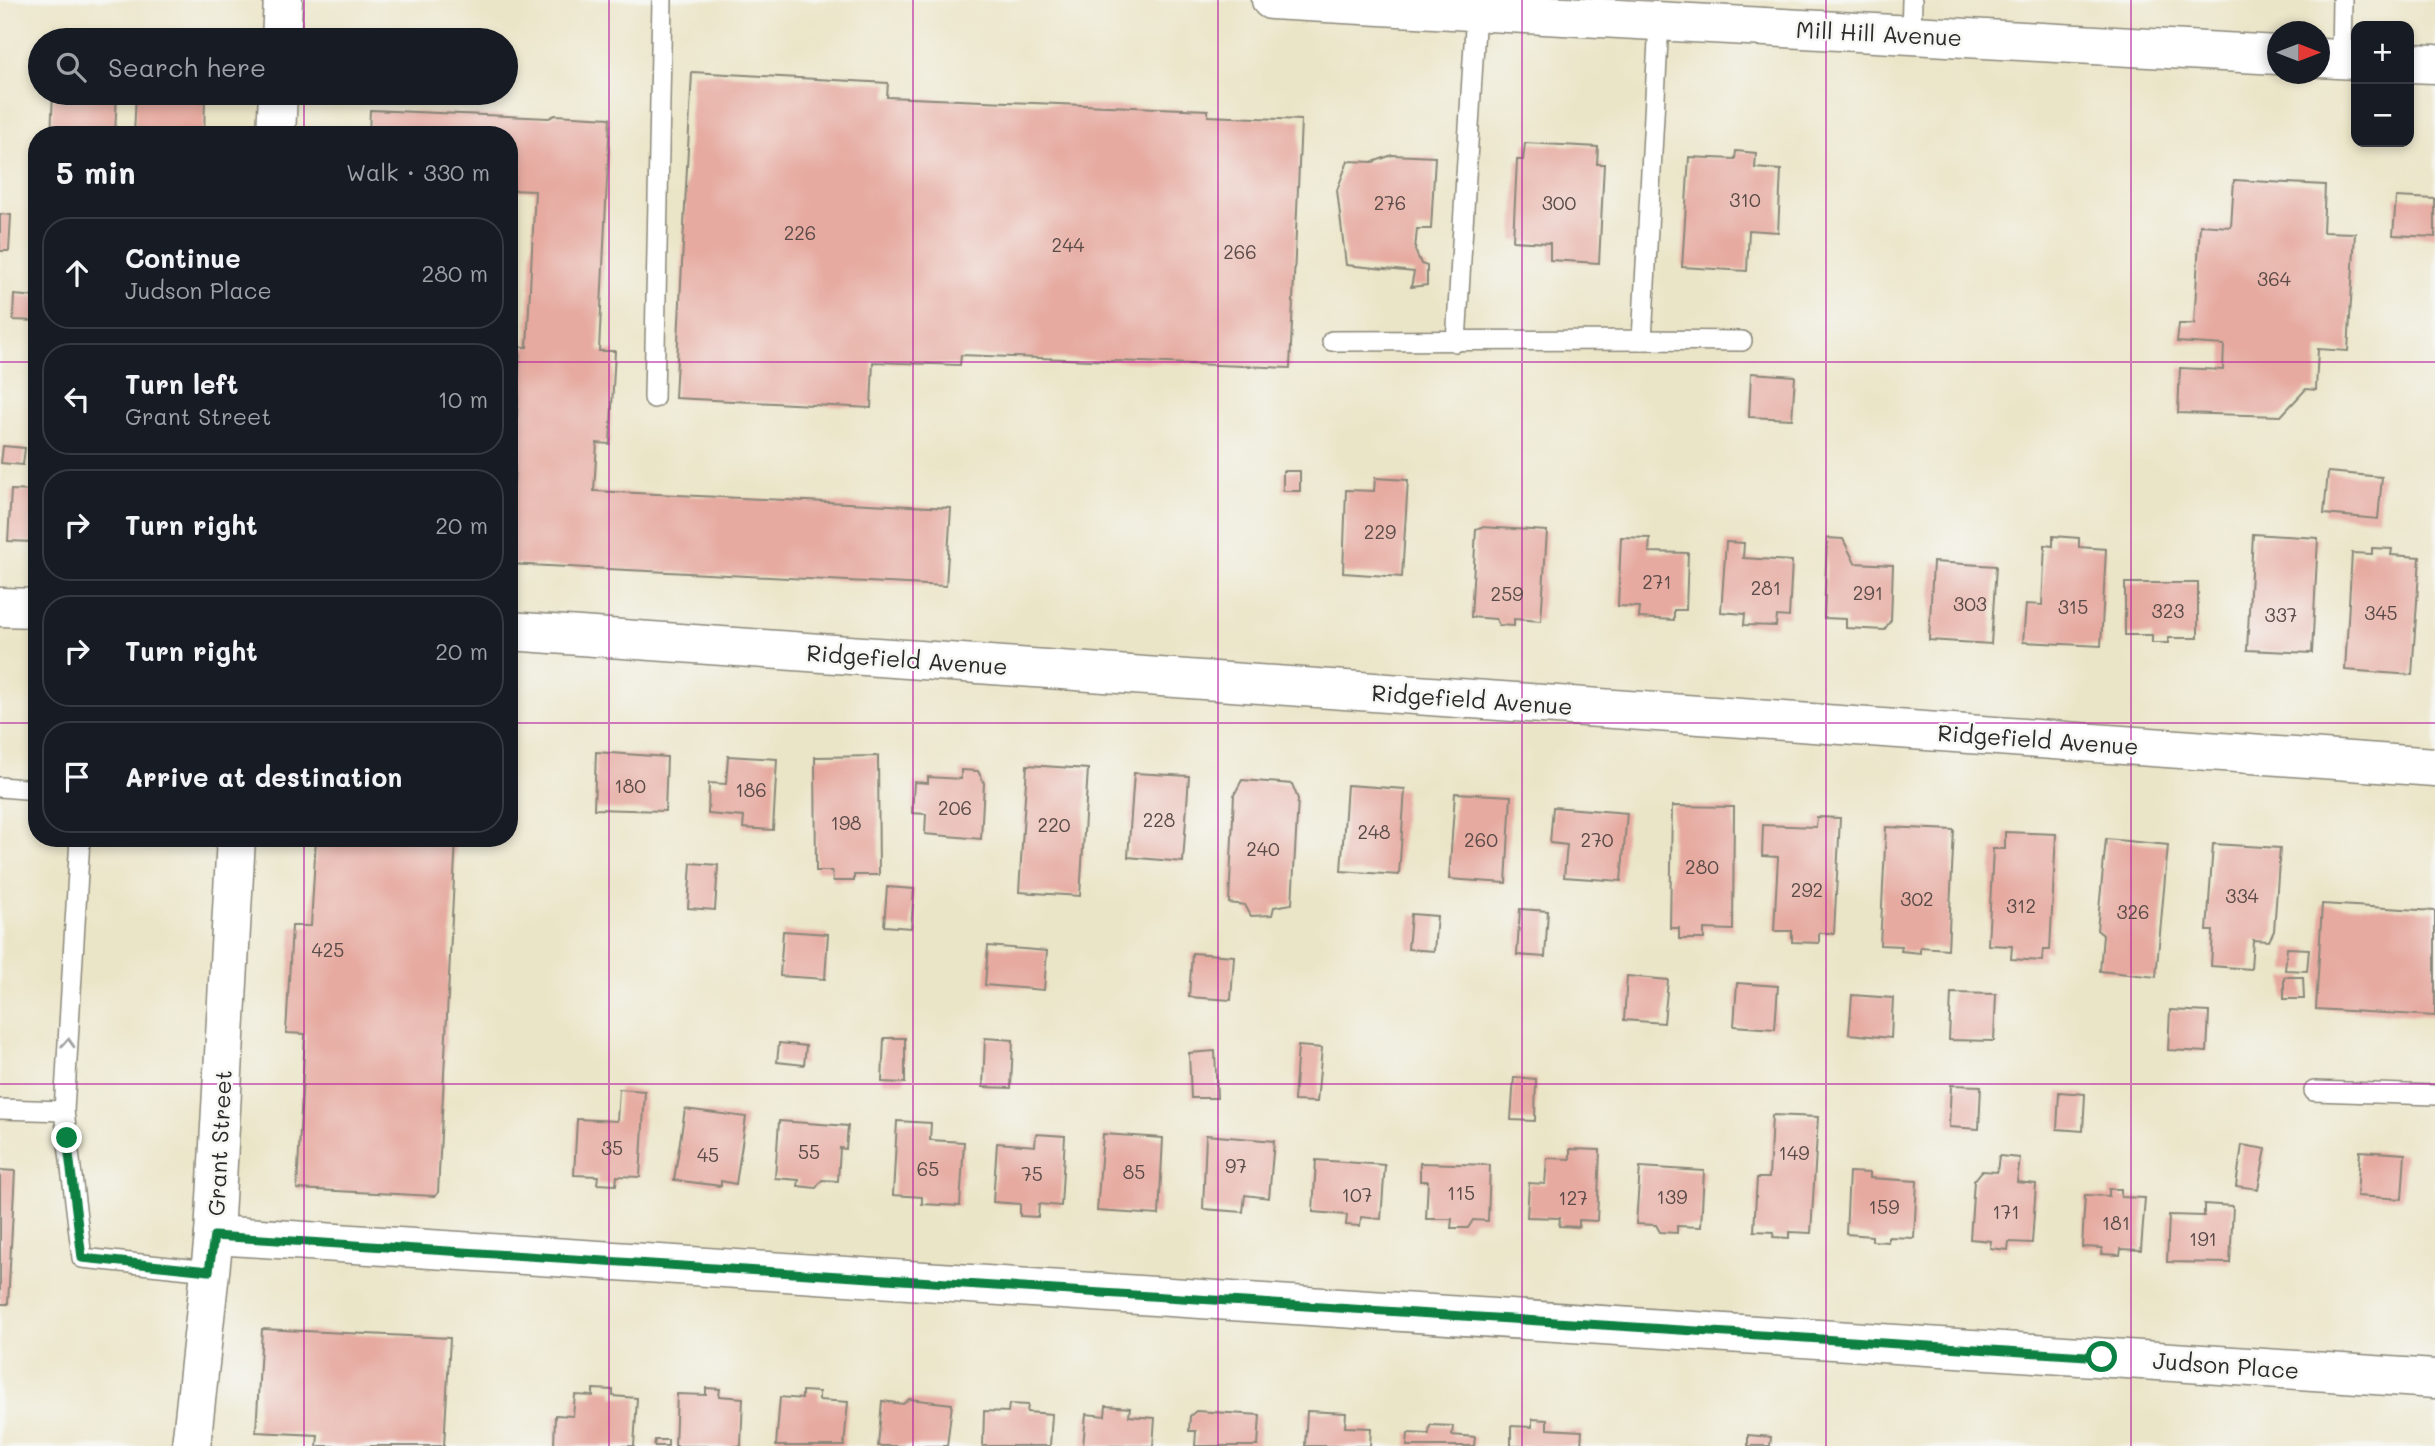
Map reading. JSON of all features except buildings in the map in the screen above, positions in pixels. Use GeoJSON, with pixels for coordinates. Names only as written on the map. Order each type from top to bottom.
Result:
{"type":"FeatureCollection","features":[{"type":"Feature","properties":{"kind":"street"},"geometry":{"type":"LineString","coordinates":[[282,28],[283,0]]}},
{"type":"Feature","properties":{"kind":"street","name":"Mill Hill Avenue"},"geometry":{"type":"LineString","coordinates":[[1270,0],[1659,22],[1912,18],[2267,54]]}},
{"type":"Feature","properties":{"kind":"street"},"geometry":{"type":"LineString","coordinates":[[2414,62],[2435,64]]}},
{"type":"Feature","properties":{"kind":"street"},"geometry":{"type":"LineString","coordinates":[[276,126],[277,105]]}},
{"type":"Feature","properties":{"kind":"street"},"geometry":{"type":"LineString","coordinates":[[0,607],[28,608]]}},
{"type":"Feature","properties":{"kind":"street","name":"Ridgefield Avenue"},"geometry":{"type":"LineString","coordinates":[[518,632],[2435,766]]}},
{"type":"Feature","properties":{"kind":"street","name":"Grant Street"},"geometry":{"type":"LineString","coordinates":[[191,1446],[211,1253],[235,847]]}},
{"type":"Feature","properties":{"kind":"street","name":"Judson Place"},"geometry":{"type":"LineString","coordinates":[[211,1253],[2435,1379]]}},
{"type":"Feature","properties":{"kind":"lane"},"geometry":{"type":"LineString","coordinates":[[654,398],[662,0]]}},
{"type":"Feature","properties":{"kind":"lane"},"geometry":{"type":"LineString","coordinates":[[2339,59],[2342,0]]}},
{"type":"Feature","properties":{"kind":"lane"},"geometry":{"type":"LineString","coordinates":[[1456,342],[1476,11]]}},
{"type":"Feature","properties":{"kind":"lane"},"geometry":{"type":"LineString","coordinates":[[1642,340],[1659,22]]}},
{"type":"Feature","properties":{"kind":"lane"},"geometry":{"type":"LineString","coordinates":[[1332,341],[1742,341]]}},
{"type":"Feature","properties":{"kind":"lane"},"geometry":{"type":"LineString","coordinates":[[0,787],[28,789]]}},
{"type":"Feature","properties":{"kind":"lane"},"geometry":{"type":"LineString","coordinates":[[79,847],[64,1111],[82,1258],[211,1253]]}},
{"type":"Feature","properties":{"kind":"lane"},"geometry":{"type":"LineString","coordinates":[[2314,1091],[2435,1095]]}},
{"type":"Feature","properties":{"kind":"lane"},"geometry":{"type":"LineString","coordinates":[[0,1109],[64,1111]]}},
{"type":"Feature","properties":{"kind":"route"},"geometry":{"type":"LineString","coordinates":[[67,1138],[82,1258],[209,1271],[214,1236],[2102,1357]]}}]}
